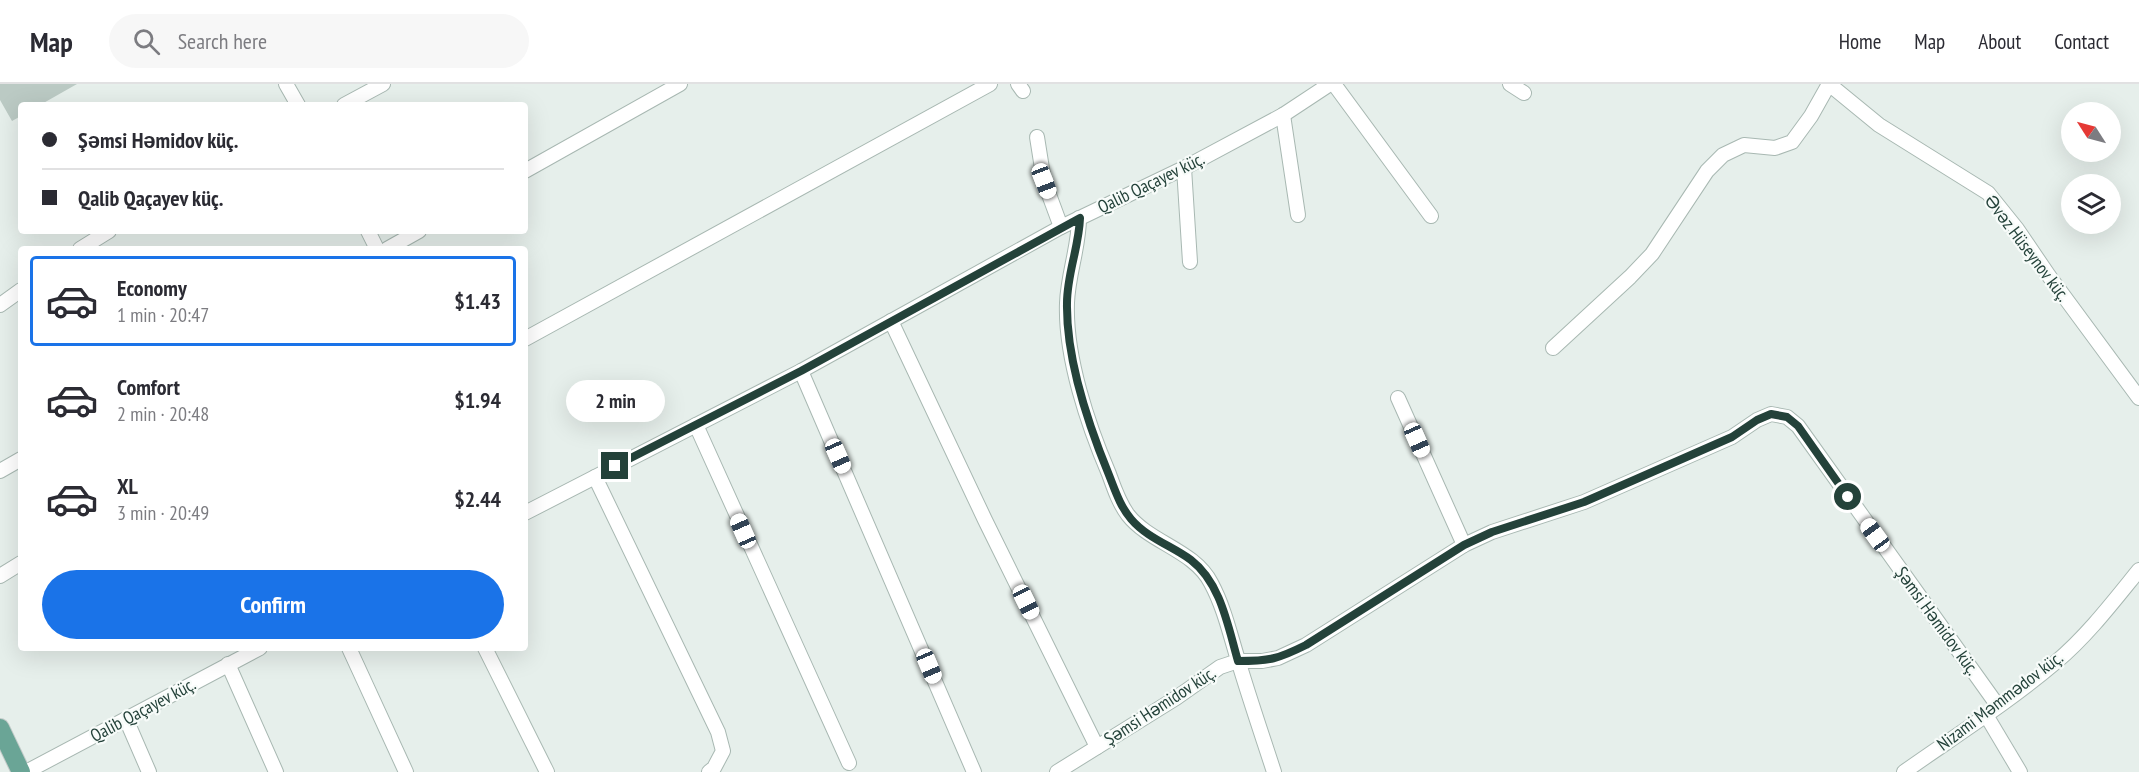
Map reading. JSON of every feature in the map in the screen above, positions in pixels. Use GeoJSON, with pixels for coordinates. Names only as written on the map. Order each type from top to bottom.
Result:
{"type":"FeatureCollection","features":[{"type":"Feature","properties":{"kind":"main road"},"geometry":{"type":"LineString","coordinates":[[0,728],[21,772]]}},
{"type":"Feature","properties":{"kind":"street"},"geometry":{"type":"LineString","coordinates":[[286,84],[296,102]]}},
{"type":"Feature","properties":{"kind":"street"},"geometry":{"type":"LineString","coordinates":[[350,102],[383,84]]}},
{"type":"Feature","properties":{"kind":"street"},"geometry":{"type":"LineString","coordinates":[[528,169],[680,84]]}},
{"type":"Feature","properties":{"kind":"street"},"geometry":{"type":"LineString","coordinates":[[528,337],[990,84]]}},
{"type":"Feature","properties":{"kind":"street"},"geometry":{"type":"LineString","coordinates":[[1332,84],[1431,216]]}},
{"type":"Feature","properties":{"kind":"street","name":"Qalib Qaçayev küç."},"geometry":{"type":"LineString","coordinates":[[528,511],[801,371],[1061,227],[1184,168],[1283,115],[1332,84]]}},
{"type":"Feature","properties":{"kind":"street"},"geometry":{"type":"LineString","coordinates":[[1510,84],[1524,93]]}},
{"type":"Feature","properties":{"kind":"street"},"geometry":{"type":"LineString","coordinates":[[1553,348],[1652,254],[1691,193],[1723,155],[1744,145],[1775,148],[1792,142],[1811,116],[1829,84]]}},
{"type":"Feature","properties":{"kind":"street","name":"Əvəz Hüseynov küç."},"geometry":{"type":"LineString","coordinates":[[1829,84],[1879,125],[1988,193],[2017,229],[2139,398]]}},
{"type":"Feature","properties":{"kind":"street"},"geometry":{"type":"LineString","coordinates":[[1283,115],[1298,215]]}},
{"type":"Feature","properties":{"kind":"street"},"geometry":{"type":"LineString","coordinates":[[1037,137],[1044,181],[1061,227]]}},
{"type":"Feature","properties":{"kind":"street"},"geometry":{"type":"LineString","coordinates":[[1184,168],[1190,262]]}},
{"type":"Feature","properties":{"kind":"street"},"geometry":{"type":"LineString","coordinates":[[1080,218],[1069,277],[1067,305],[1073,363],[1094,438],[1123,508],[1132,521],[1191,560],[1206,574],[1223,612],[1274,772]]}},
{"type":"Feature","properties":{"kind":"street"},"geometry":{"type":"LineString","coordinates":[[85,246],[104,234]]}},
{"type":"Feature","properties":{"kind":"street"},"geometry":{"type":"LineString","coordinates":[[392,246],[414,234]]}},
{"type":"Feature","properties":{"kind":"street"},"geometry":{"type":"LineString","coordinates":[[0,305],[18,292]]}},
{"type":"Feature","properties":{"kind":"street"},"geometry":{"type":"LineString","coordinates":[[891,321],[985,520],[1097,747]]}},
{"type":"Feature","properties":{"kind":"street"},"geometry":{"type":"LineString","coordinates":[[801,371],[974,772]]}},
{"type":"Feature","properties":{"kind":"street"},"geometry":{"type":"LineString","coordinates":[[1398,398],[1464,545]]}},
{"type":"Feature","properties":{"kind":"street","name":"Şəmsi Həmidov küç."},"geometry":{"type":"LineString","coordinates":[[1057,772],[1220,668],[1238,661],[1278,658],[1306,645],[1464,545],[1492,532],[1584,502],[1732,437],[1757,420],[1771,414],[1787,417],[1798,426],[1998,706]]}},
{"type":"Feature","properties":{"kind":"street"},"geometry":{"type":"LineString","coordinates":[[696,425],[849,763]]}},
{"type":"Feature","properties":{"kind":"street"},"geometry":{"type":"LineString","coordinates":[[0,471],[18,461]]}},
{"type":"Feature","properties":{"kind":"street"},"geometry":{"type":"LineString","coordinates":[[595,477],[718,732],[723,751],[710,772]]}},
{"type":"Feature","properties":{"kind":"street"},"geometry":{"type":"LineString","coordinates":[[0,576],[18,565]]}},
{"type":"Feature","properties":{"kind":"street","name":"Nizami Məmmədov küç."},"geometry":{"type":"LineString","coordinates":[[1904,772],[1986,715],[2057,661],[2104,613],[2139,570]]}},
{"type":"Feature","properties":{"kind":"street","name":"Qalib Qaçayev küç."},"geometry":{"type":"LineString","coordinates":[[26,772],[254,651]]}},
{"type":"Feature","properties":{"kind":"street"},"geometry":{"type":"LineString","coordinates":[[350,651],[406,772]]}},
{"type":"Feature","properties":{"kind":"street"},"geometry":{"type":"LineString","coordinates":[[486,651],[547,772]]}},
{"type":"Feature","properties":{"kind":"street"},"geometry":{"type":"LineString","coordinates":[[228,664],[276,772]]}},
{"type":"Feature","properties":{"kind":"street"},"geometry":{"type":"LineString","coordinates":[[1986,715],[2020,772]]}},
{"type":"Feature","properties":{"kind":"street"},"geometry":{"type":"LineString","coordinates":[[126,718],[149,772]]}},
{"type":"Feature","properties":{"kind":"building"},"geometry":{"type":"Polygon","coordinates":[[[0,84],[77,84],[45,102],[18,102],[18,118],[12,121],[0,100],[0,84]]]}},
{"type":"Feature","properties":{"kind":"route"},"geometry":{"type":"LineString","coordinates":[[615,466],[801,371],[1080,218],[1069,277],[1067,305],[1073,363],[1094,438],[1123,508],[1132,521],[1191,560],[1206,574],[1223,612],[1238,661],[1278,658],[1306,645],[1464,545],[1492,532],[1584,502],[1732,437],[1757,420],[1771,414],[1787,417],[1798,426],[1848,497]]}}]}
